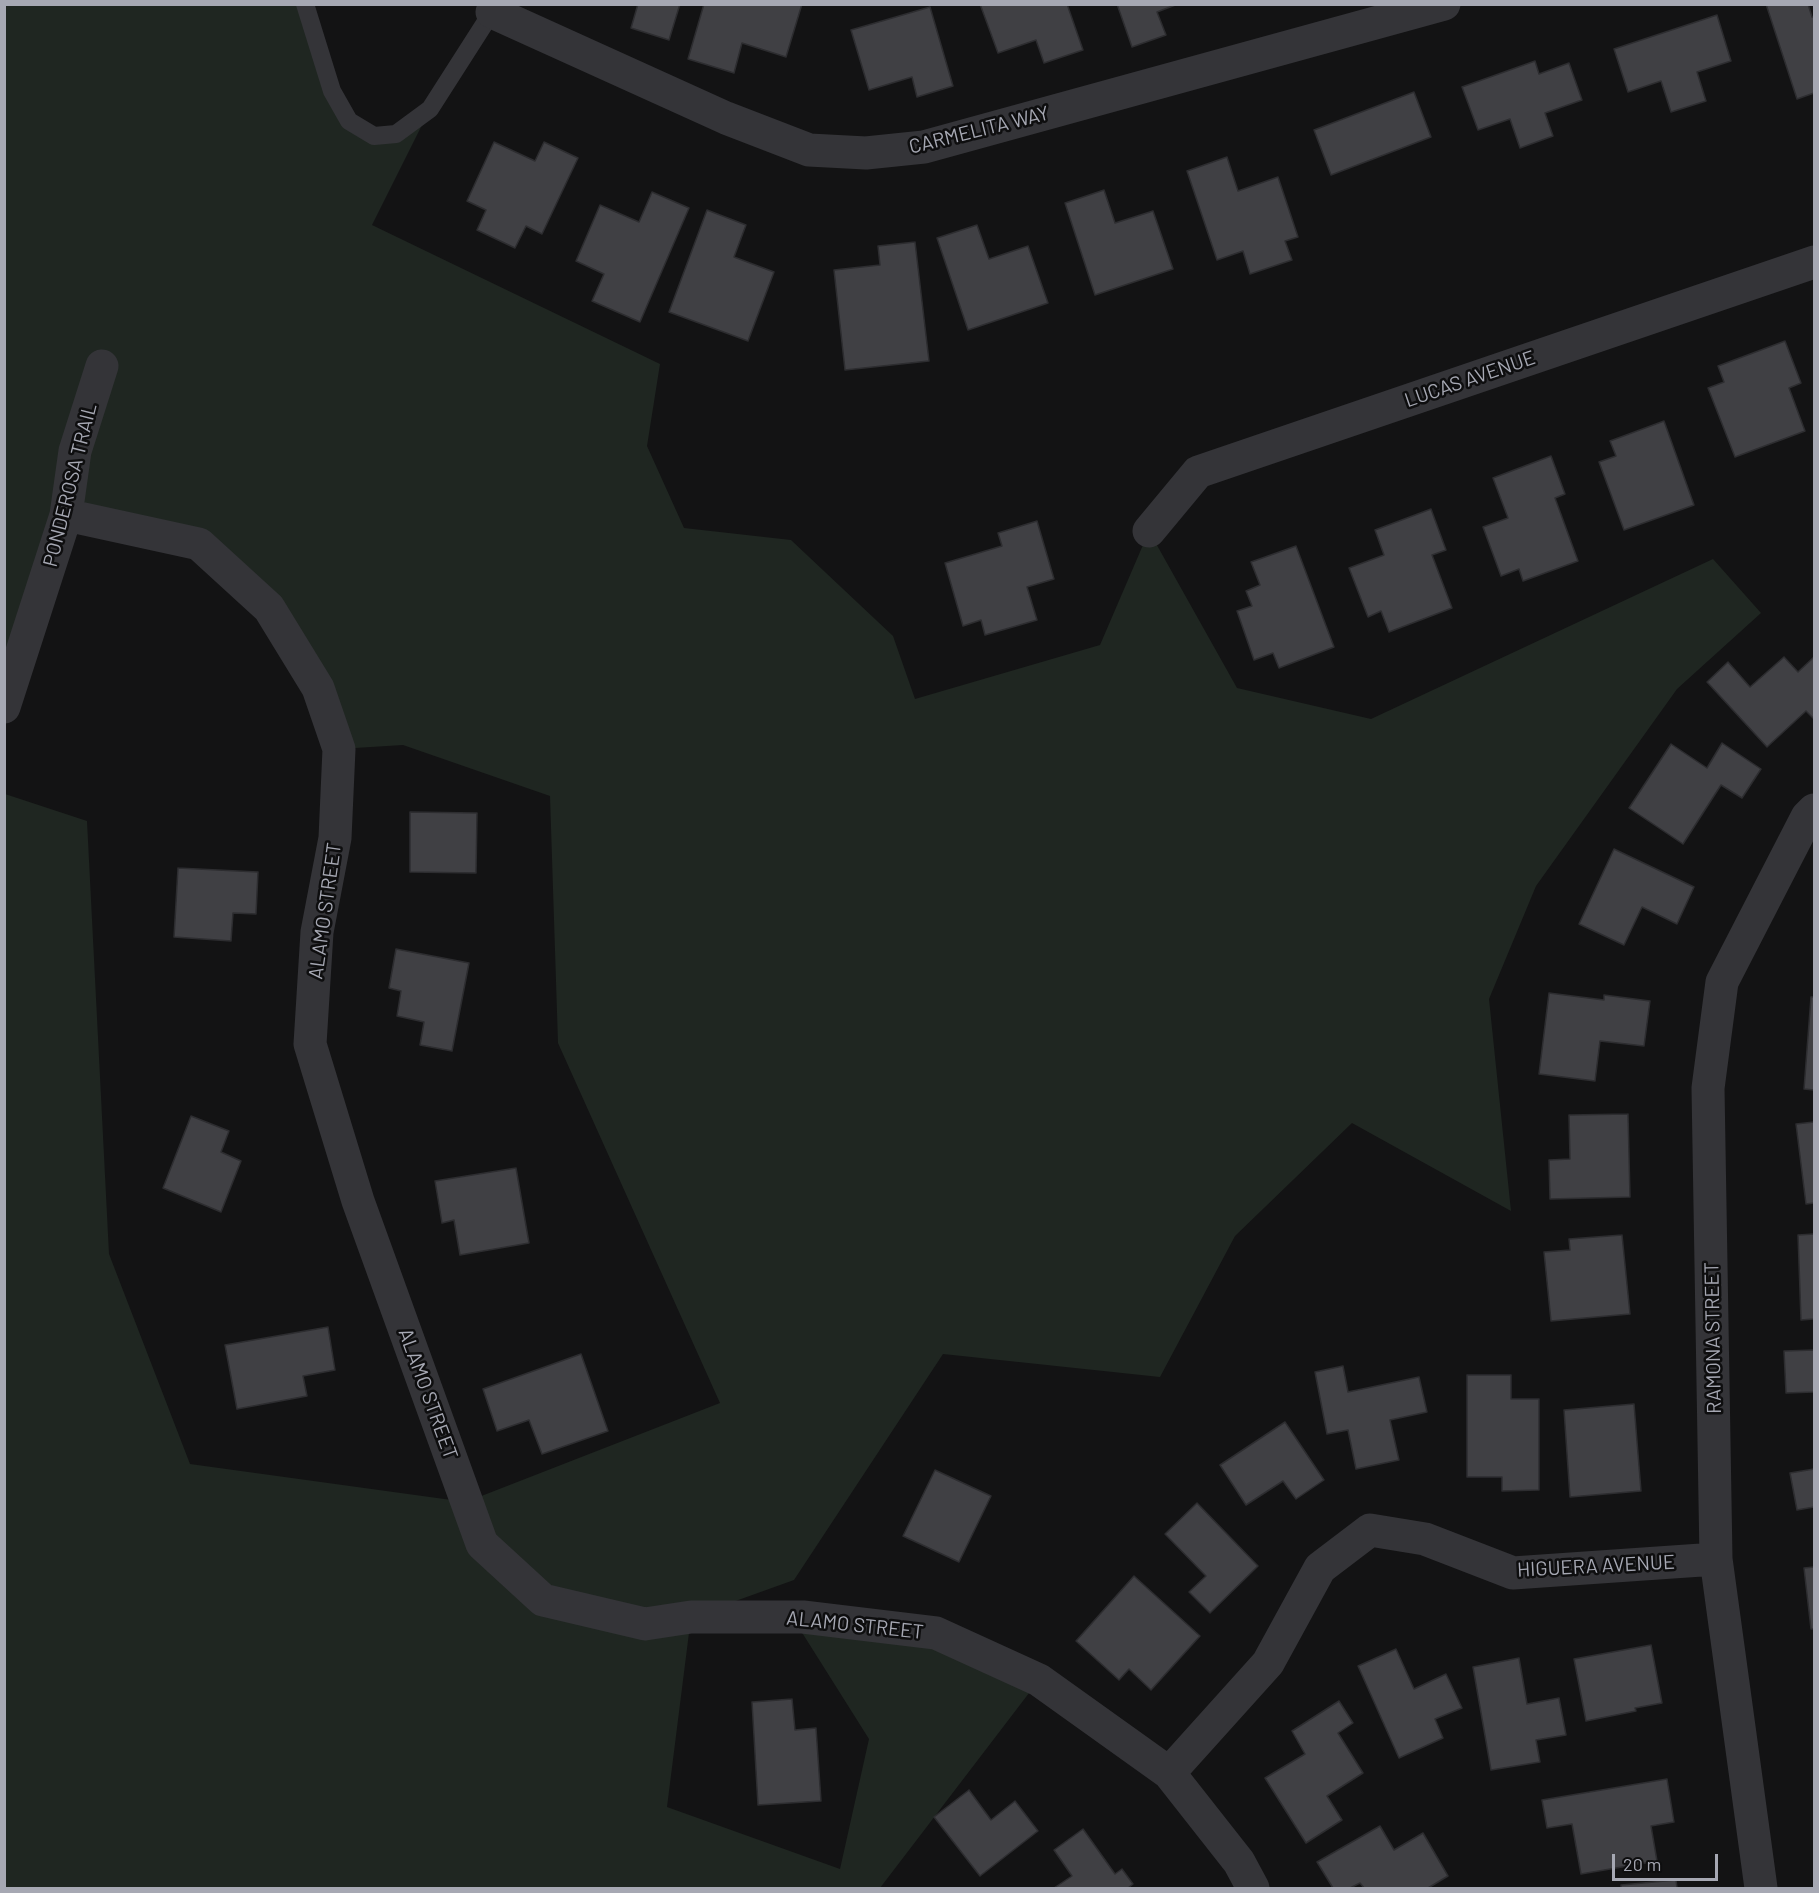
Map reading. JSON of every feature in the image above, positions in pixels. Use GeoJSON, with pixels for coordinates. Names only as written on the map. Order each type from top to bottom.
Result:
{"type":"FeatureCollection","features":[{"type":"Feature","properties":{"kind":"street","name":"CARMELITA WAY"},"geometry":{"type":"LineString","coordinates":[[492,12],[726,118],[809,150],[866,153],[924,147],[1444,4]]}},
{"type":"Feature","properties":{"kind":"street","name":"LUCAS AVENUE"},"geometry":{"type":"LineString","coordinates":[[1149,531],[1198,472],[1815,262]]}},
{"type":"Feature","properties":{"kind":"street","name":"PONDEROSA TRAIL"},"geometry":{"type":"LineString","coordinates":[[4,707],[66,515],[75,451],[102,366]]}},
{"type":"Feature","properties":{"kind":"street","name":"ALAMO STREET"},"geometry":{"type":"LineString","coordinates":[[66,515],[199,544],[269,608],[318,688],[339,749],[335,838],[317,932],[310,1044],[358,1201],[482,1544],[543,1600],[645,1624],[691,1617],[803,1617],[936,1633],[1039,1680],[1168,1773],[1239,1862],[1253,1888]]}},
{"type":"Feature","properties":{"kind":"street","name":"RAMONA STREET"},"geometry":{"type":"LineString","coordinates":[[1761,1888],[1716,1558],[1708,1088],[1722,982],[1807,817],[1815,810]]}},
{"type":"Feature","properties":{"kind":"street","name":"HIGUERA AVENUE"},"geometry":{"type":"LineString","coordinates":[[1168,1773],[1268,1663],[1320,1568],[1370,1530],[1425,1539],[1513,1573],[1716,1558]]}},
{"type":"Feature","properties":{"kind":"lane"},"geometry":{"type":"LineString","coordinates":[[305,4],[332,91],[349,121],[374,136],[396,134],[430,109],[492,12]]}},
{"type":"Feature","properties":{"kind":"shaded area"},"geometry":{"type":"Polygon","coordinates":[[[5,5],[306,5],[349,121],[374,136],[430,109],[372,225],[660,364],[647,446],[684,528],[791,540],[893,636],[915,699],[1100,645],[1149,531],[1237,688],[1371,719],[1713,559],[1761,613],[1677,689],[1536,886],[1489,999],[1511,1211],[1352,1123],[1235,1236],[1160,1377],[943,1354],[794,1580],[691,1617],[667,1807],[840,1869],[869,1739],[801,1631],[936,1633],[1039,1680],[880,1888],[5,1888],[5,794],[87,821],[109,1254],[190,1464],[466,1502],[720,1403],[558,1043],[550,796],[403,745],[339,749],[318,688],[199,544],[67,515],[5,707],[5,5]]]}},
{"type":"Feature","properties":{"kind":"building"},"geometry":{"type":"Polygon","coordinates":[[[638,4],[680,4],[669,40],[631,28],[638,4]]]}},
{"type":"Feature","properties":{"kind":"building"},"geometry":{"type":"Polygon","coordinates":[[[704,4],[802,4],[786,57],[742,43],[734,73],[688,59],[704,4]]]}},
{"type":"Feature","properties":{"kind":"building"},"geometry":{"type":"Polygon","coordinates":[[[980,4],[1067,4],[1083,50],[1044,63],[1036,40],[998,53],[980,4]]]}},
{"type":"Feature","properties":{"kind":"building"},"geometry":{"type":"Polygon","coordinates":[[[1117,4],[1178,4],[1157,12],[1166,35],[1132,47],[1117,4]]]}},
{"type":"Feature","properties":{"kind":"building"},"geometry":{"type":"Polygon","coordinates":[[[1766,4],[1808,4],[1812,17],[1814,17],[1814,93],[1797,99],[1766,4]]]}},
{"type":"Feature","properties":{"kind":"building"},"geometry":{"type":"Polygon","coordinates":[[[930,7],[953,86],[917,97],[912,77],[869,90],[851,30],[930,7]]]}},
{"type":"Feature","properties":{"kind":"building"},"geometry":{"type":"Polygon","coordinates":[[[1717,15],[1731,61],[1697,72],[1706,101],[1671,112],[1661,81],[1628,92],[1614,49],[1717,15]]]}},
{"type":"Feature","properties":{"kind":"building"},"geometry":{"type":"Polygon","coordinates":[[[1535,61],[1539,74],[1569,63],[1582,100],[1545,113],[1553,136],[1520,148],[1510,119],[1478,130],[1462,87],[1535,61]]]}},
{"type":"Feature","properties":{"kind":"building"},"geometry":{"type":"Polygon","coordinates":[[[1414,92],[1431,137],[1331,175],[1314,130],[1414,92]]]}},
{"type":"Feature","properties":{"kind":"building"},"geometry":{"type":"Polygon","coordinates":[[[494,142],[535,161],[544,142],[578,158],[542,234],[526,226],[515,248],[477,230],[486,210],[467,201],[494,142]]]}},
{"type":"Feature","properties":{"kind":"building"},"geometry":{"type":"Polygon","coordinates":[[[1227,157],[1238,191],[1278,177],[1298,237],[1285,241],[1292,260],[1250,274],[1243,251],[1217,260],[1187,171],[1227,157]]]}},
{"type":"Feature","properties":{"kind":"building"},"geometry":{"type":"Polygon","coordinates":[[[1104,190],[1115,223],[1153,211],[1173,269],[1095,295],[1065,203],[1104,190]]]}},
{"type":"Feature","properties":{"kind":"building"},"geometry":{"type":"Polygon","coordinates":[[[652,192],[689,208],[640,322],[592,301],[604,274],[576,261],[600,205],[639,222],[652,192]]]}},
{"type":"Feature","properties":{"kind":"building"},"geometry":{"type":"Polygon","coordinates":[[[707,210],[746,225],[734,257],[774,272],[748,341],[669,312],[707,210]]]}},
{"type":"Feature","properties":{"kind":"building"},"geometry":{"type":"Polygon","coordinates":[[[977,225],[989,259],[1028,246],[1048,303],[968,330],[937,238],[977,225]]]}},
{"type":"Feature","properties":{"kind":"building"},"geometry":{"type":"Polygon","coordinates":[[[915,242],[929,361],[845,370],[834,270],[880,265],[878,246],[915,242]]]}},
{"type":"Feature","properties":{"kind":"building"},"geometry":{"type":"Polygon","coordinates":[[[1785,341],[1801,383],[1789,388],[1805,431],[1735,457],[1708,388],[1724,382],[1718,366],[1785,341]]]}},
{"type":"Feature","properties":{"kind":"building"},"geometry":{"type":"Polygon","coordinates":[[[1664,421],[1694,505],[1624,530],[1599,462],[1616,456],[1610,441],[1664,421]]]}},
{"type":"Feature","properties":{"kind":"building"},"geometry":{"type":"Polygon","coordinates":[[[1551,456],[1565,494],[1555,498],[1578,561],[1523,581],[1519,569],[1501,576],[1483,527],[1508,518],[1493,478],[1551,456]]]}},
{"type":"Feature","properties":{"kind":"building"},"geometry":{"type":"Polygon","coordinates":[[[1431,509],[1446,550],[1432,555],[1452,608],[1389,632],[1381,611],[1368,617],[1349,568],[1384,555],[1375,530],[1431,509]]]}},
{"type":"Feature","properties":{"kind":"building"},"geometry":{"type":"Polygon","coordinates":[[[1037,521],[1054,579],[1027,587],[1037,620],[985,635],[981,620],[963,626],[945,563],[1002,546],[998,533],[1037,521]]]}},
{"type":"Feature","properties":{"kind":"building"},"geometry":{"type":"Polygon","coordinates":[[[1296,546],[1334,647],[1279,668],[1273,653],[1254,660],[1237,611],[1252,606],[1246,591],[1260,585],[1251,562],[1296,546]]]}},
{"type":"Feature","properties":{"kind":"building"},"geometry":{"type":"Polygon","coordinates":[[[1784,657],[1798,672],[1814,657],[1814,719],[1806,711],[1767,747],[1707,682],[1728,662],[1750,687],[1784,657]]]}},
{"type":"Feature","properties":{"kind":"building"},"geometry":{"type":"Polygon","coordinates":[[[1722,743],[1761,769],[1742,798],[1721,785],[1683,844],[1629,808],[1671,744],[1707,768],[1722,743]]]}},
{"type":"Feature","properties":{"kind":"building"},"geometry":{"type":"Polygon","coordinates":[[[410,812],[477,813],[476,873],[410,872],[410,812]]]}},
{"type":"Feature","properties":{"kind":"building"},"geometry":{"type":"Polygon","coordinates":[[[1614,849],[1694,887],[1677,924],[1642,907],[1624,945],[1579,924],[1614,849]]]}},
{"type":"Feature","properties":{"kind":"building"},"geometry":{"type":"Polygon","coordinates":[[[178,868],[258,872],[256,914],[233,913],[231,941],[174,937],[178,868]]]}},
{"type":"Feature","properties":{"kind":"building"},"geometry":{"type":"Polygon","coordinates":[[[396,949],[469,963],[452,1051],[420,1045],[424,1022],[397,1016],[401,991],[389,988],[396,949]]]}},
{"type":"Feature","properties":{"kind":"building"},"geometry":{"type":"Polygon","coordinates":[[[1549,993],[1604,1000],[1604,995],[1650,1001],[1644,1046],[1600,1041],[1595,1081],[1539,1074],[1549,993]]]}},
{"type":"Feature","properties":{"kind":"building"},"geometry":{"type":"Polygon","coordinates":[[[1811,997],[1814,997],[1814,1090],[1804,1089],[1811,997]]]}},
{"type":"Feature","properties":{"kind":"building"},"geometry":{"type":"Polygon","coordinates":[[[1628,1114],[1630,1197],[1550,1199],[1549,1160],[1570,1159],[1569,1115],[1628,1114]]]}},
{"type":"Feature","properties":{"kind":"building"},"geometry":{"type":"Polygon","coordinates":[[[191,1116],[229,1131],[221,1152],[241,1161],[221,1212],[163,1188],[191,1116]]]}},
{"type":"Feature","properties":{"kind":"building"},"geometry":{"type":"Polygon","coordinates":[[[1814,1122],[1814,1203],[1806,1204],[1796,1124],[1814,1122]]]}},
{"type":"Feature","properties":{"kind":"building"},"geometry":{"type":"Polygon","coordinates":[[[516,1168],[529,1243],[460,1255],[454,1220],[442,1223],[435,1181],[516,1168]]]}},
{"type":"Feature","properties":{"kind":"building"},"geometry":{"type":"Polygon","coordinates":[[[1814,1234],[1814,1319],[1801,1320],[1798,1235],[1814,1234]]]}},
{"type":"Feature","properties":{"kind":"building"},"geometry":{"type":"Polygon","coordinates":[[[1622,1235],[1630,1314],[1551,1321],[1544,1252],[1570,1250],[1569,1239],[1622,1235]]]}},
{"type":"Feature","properties":{"kind":"building"},"geometry":{"type":"Polygon","coordinates":[[[328,1327],[335,1370],[303,1376],[307,1396],[237,1409],[225,1345],[328,1327]]]}},
{"type":"Feature","properties":{"kind":"building"},"geometry":{"type":"Polygon","coordinates":[[[1814,1350],[1814,1392],[1786,1393],[1784,1351],[1814,1350]]]}},
{"type":"Feature","properties":{"kind":"building"},"geometry":{"type":"Polygon","coordinates":[[[581,1354],[608,1431],[542,1454],[529,1420],[497,1431],[483,1389],[581,1354]]]}},
{"type":"Feature","properties":{"kind":"building"},"geometry":{"type":"Polygon","coordinates":[[[1343,1366],[1348,1392],[1419,1377],[1427,1412],[1390,1420],[1399,1460],[1356,1469],[1348,1430],[1327,1434],[1315,1372],[1343,1366]]]}},
{"type":"Feature","properties":{"kind":"building"},"geometry":{"type":"Polygon","coordinates":[[[1467,1375],[1511,1375],[1511,1399],[1539,1399],[1539,1490],[1502,1491],[1502,1477],[1467,1477],[1467,1375]]]}},
{"type":"Feature","properties":{"kind":"building"},"geometry":{"type":"Polygon","coordinates":[[[1634,1404],[1641,1491],[1570,1497],[1564,1410],[1634,1404]]]}},
{"type":"Feature","properties":{"kind":"building"},"geometry":{"type":"Polygon","coordinates":[[[1285,1422],[1324,1480],[1296,1499],[1283,1481],[1246,1505],[1220,1465],[1285,1422]]]}},
{"type":"Feature","properties":{"kind":"building"},"geometry":{"type":"Polygon","coordinates":[[[1814,1469],[1814,1507],[1797,1510],[1790,1473],[1814,1469]]]}},
{"type":"Feature","properties":{"kind":"building"},"geometry":{"type":"Polygon","coordinates":[[[935,1470],[991,1496],[959,1562],[903,1536],[935,1470]]]}},
{"type":"Feature","properties":{"kind":"building"},"geometry":{"type":"Polygon","coordinates":[[[1197,1503],[1258,1566],[1210,1613],[1189,1592],[1206,1576],[1165,1534],[1197,1503]]]}},
{"type":"Feature","properties":{"kind":"building"},"geometry":{"type":"Polygon","coordinates":[[[1814,1567],[1814,1629],[1811,1629],[1804,1568],[1814,1567]]]}},
{"type":"Feature","properties":{"kind":"building"},"geometry":{"type":"Polygon","coordinates":[[[1134,1576],[1200,1636],[1151,1690],[1129,1669],[1119,1680],[1076,1641],[1134,1576]]]}},
{"type":"Feature","properties":{"kind":"building"},"geometry":{"type":"Polygon","coordinates":[[[1651,1645],[1662,1703],[1586,1721],[1574,1659],[1651,1645]]]}},
{"type":"Feature","properties":{"kind":"building"},"geometry":{"type":"Polygon","coordinates":[[[1396,1649],[1414,1689],[1446,1674],[1462,1708],[1435,1719],[1443,1738],[1399,1758],[1358,1666],[1396,1649]]]}},
{"type":"Feature","properties":{"kind":"building"},"geometry":{"type":"Polygon","coordinates":[[[1519,1658],[1527,1704],[1559,1698],[1566,1735],[1536,1740],[1540,1762],[1491,1770],[1473,1667],[1519,1658]]]}},
{"type":"Feature","properties":{"kind":"building"},"geometry":{"type":"Polygon","coordinates":[[[792,1699],[795,1730],[816,1728],[821,1801],[758,1805],[752,1702],[792,1699]]]}},
{"type":"Feature","properties":{"kind":"building"},"geometry":{"type":"Polygon","coordinates":[[[1339,1701],[1353,1723],[1338,1733],[1363,1773],[1327,1796],[1342,1820],[1306,1843],[1265,1778],[1305,1754],[1292,1731],[1339,1701]]]}},
{"type":"Feature","properties":{"kind":"building"},"geometry":{"type":"Polygon","coordinates":[[[1667,1779],[1674,1822],[1651,1826],[1657,1861],[1581,1874],[1572,1824],[1547,1828],[1542,1800],[1667,1779]]]}},
{"type":"Feature","properties":{"kind":"building"},"geometry":{"type":"Polygon","coordinates":[[[969,1790],[991,1820],[1015,1801],[1038,1831],[980,1876],[934,1817],[969,1790]]]}},
{"type":"Feature","properties":{"kind":"building"},"geometry":{"type":"Polygon","coordinates":[[[1380,1826],[1394,1850],[1423,1833],[1448,1876],[1428,1888],[1364,1888],[1360,1883],[1350,1888],[1333,1888],[1317,1862],[1380,1826]]]}},
{"type":"Feature","properties":{"kind":"building"},"geometry":{"type":"Polygon","coordinates":[[[1083,1829],[1115,1874],[1122,1869],[1133,1884],[1128,1888],[1054,1888],[1072,1876],[1054,1850],[1083,1829]]]}},
{"type":"Feature","properties":{"kind":"building"},"geometry":{"type":"Polygon","coordinates":[[[1676,1880],[1677,1888],[1621,1888],[1621,1885],[1676,1880]]]}}]}
